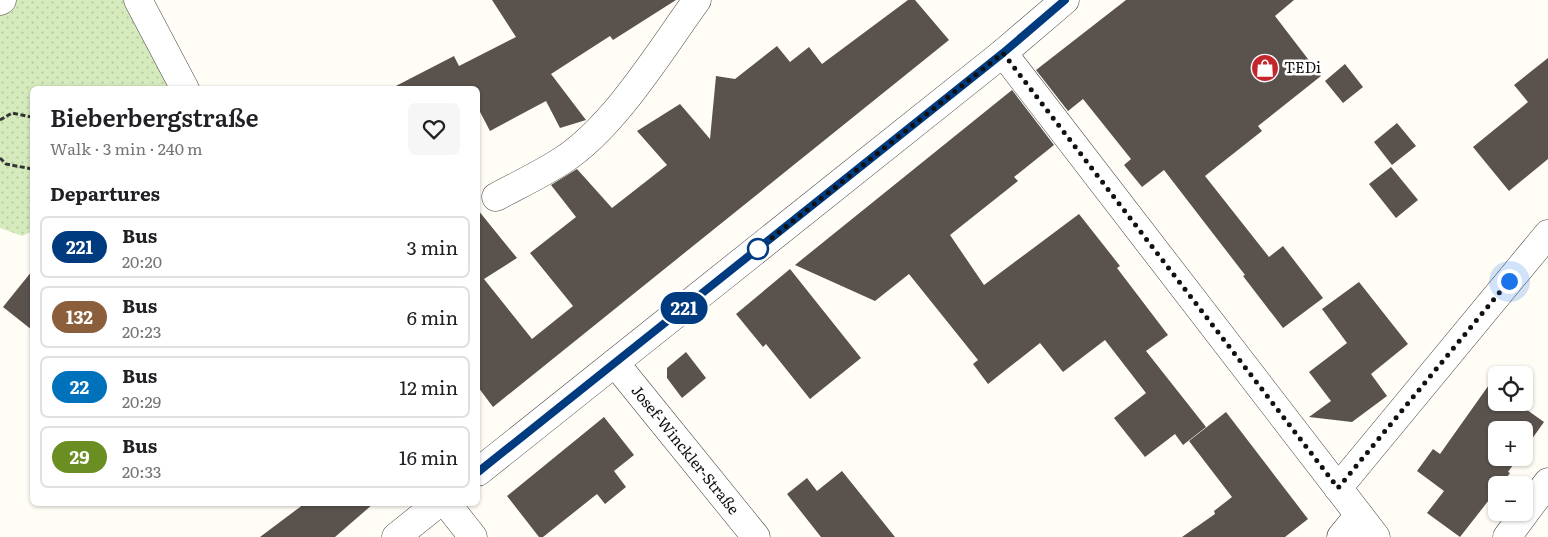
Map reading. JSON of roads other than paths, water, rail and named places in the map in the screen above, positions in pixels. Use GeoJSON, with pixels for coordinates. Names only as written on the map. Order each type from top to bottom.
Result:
{"type":"FeatureCollection","features":[{"type":"Feature","properties":{"kind":"street"},"geometry":{"type":"LineString","coordinates":[[138,0],[183,86]]}},
{"type":"Feature","properties":{"kind":"street"},"geometry":{"type":"LineString","coordinates":[[496,197],[564,160],[593,136],[622,101],[697,0]]}},
{"type":"Feature","properties":{"kind":"street"},"geometry":{"type":"LineString","coordinates":[[480,470],[1003,53],[1065,0]]}},
{"type":"Feature","properties":{"kind":"street"},"geometry":{"type":"LineString","coordinates":[[1003,53],[1376,537]]}},
{"type":"Feature","properties":{"kind":"street"},"geometry":{"type":"LineString","coordinates":[[1338,488],[1548,234]]}},
{"type":"Feature","properties":{"kind":"street","name":"Josef-Winckler-Straße"},"geometry":{"type":"LineString","coordinates":[[615,363],[756,537]]}},
{"type":"Feature","properties":{"kind":"street"},"geometry":{"type":"LineString","coordinates":[[1507,537],[1548,482]]}},
{"type":"Feature","properties":{"kind":"street"},"geometry":{"type":"LineString","coordinates":[[406,521],[433,506]]}},
{"type":"Feature","properties":{"kind":"street"},"geometry":{"type":"LineString","coordinates":[[449,506],[473,537]]}},
{"type":"Feature","properties":{"kind":"street"},"geometry":{"type":"LineString","coordinates":[[1341,537],[1359,515]]}},
{"type":"Feature","properties":{"kind":"place","name":"TEDi"},"geometry":{"type":"Point","coordinates":[1265,68]}}]}
